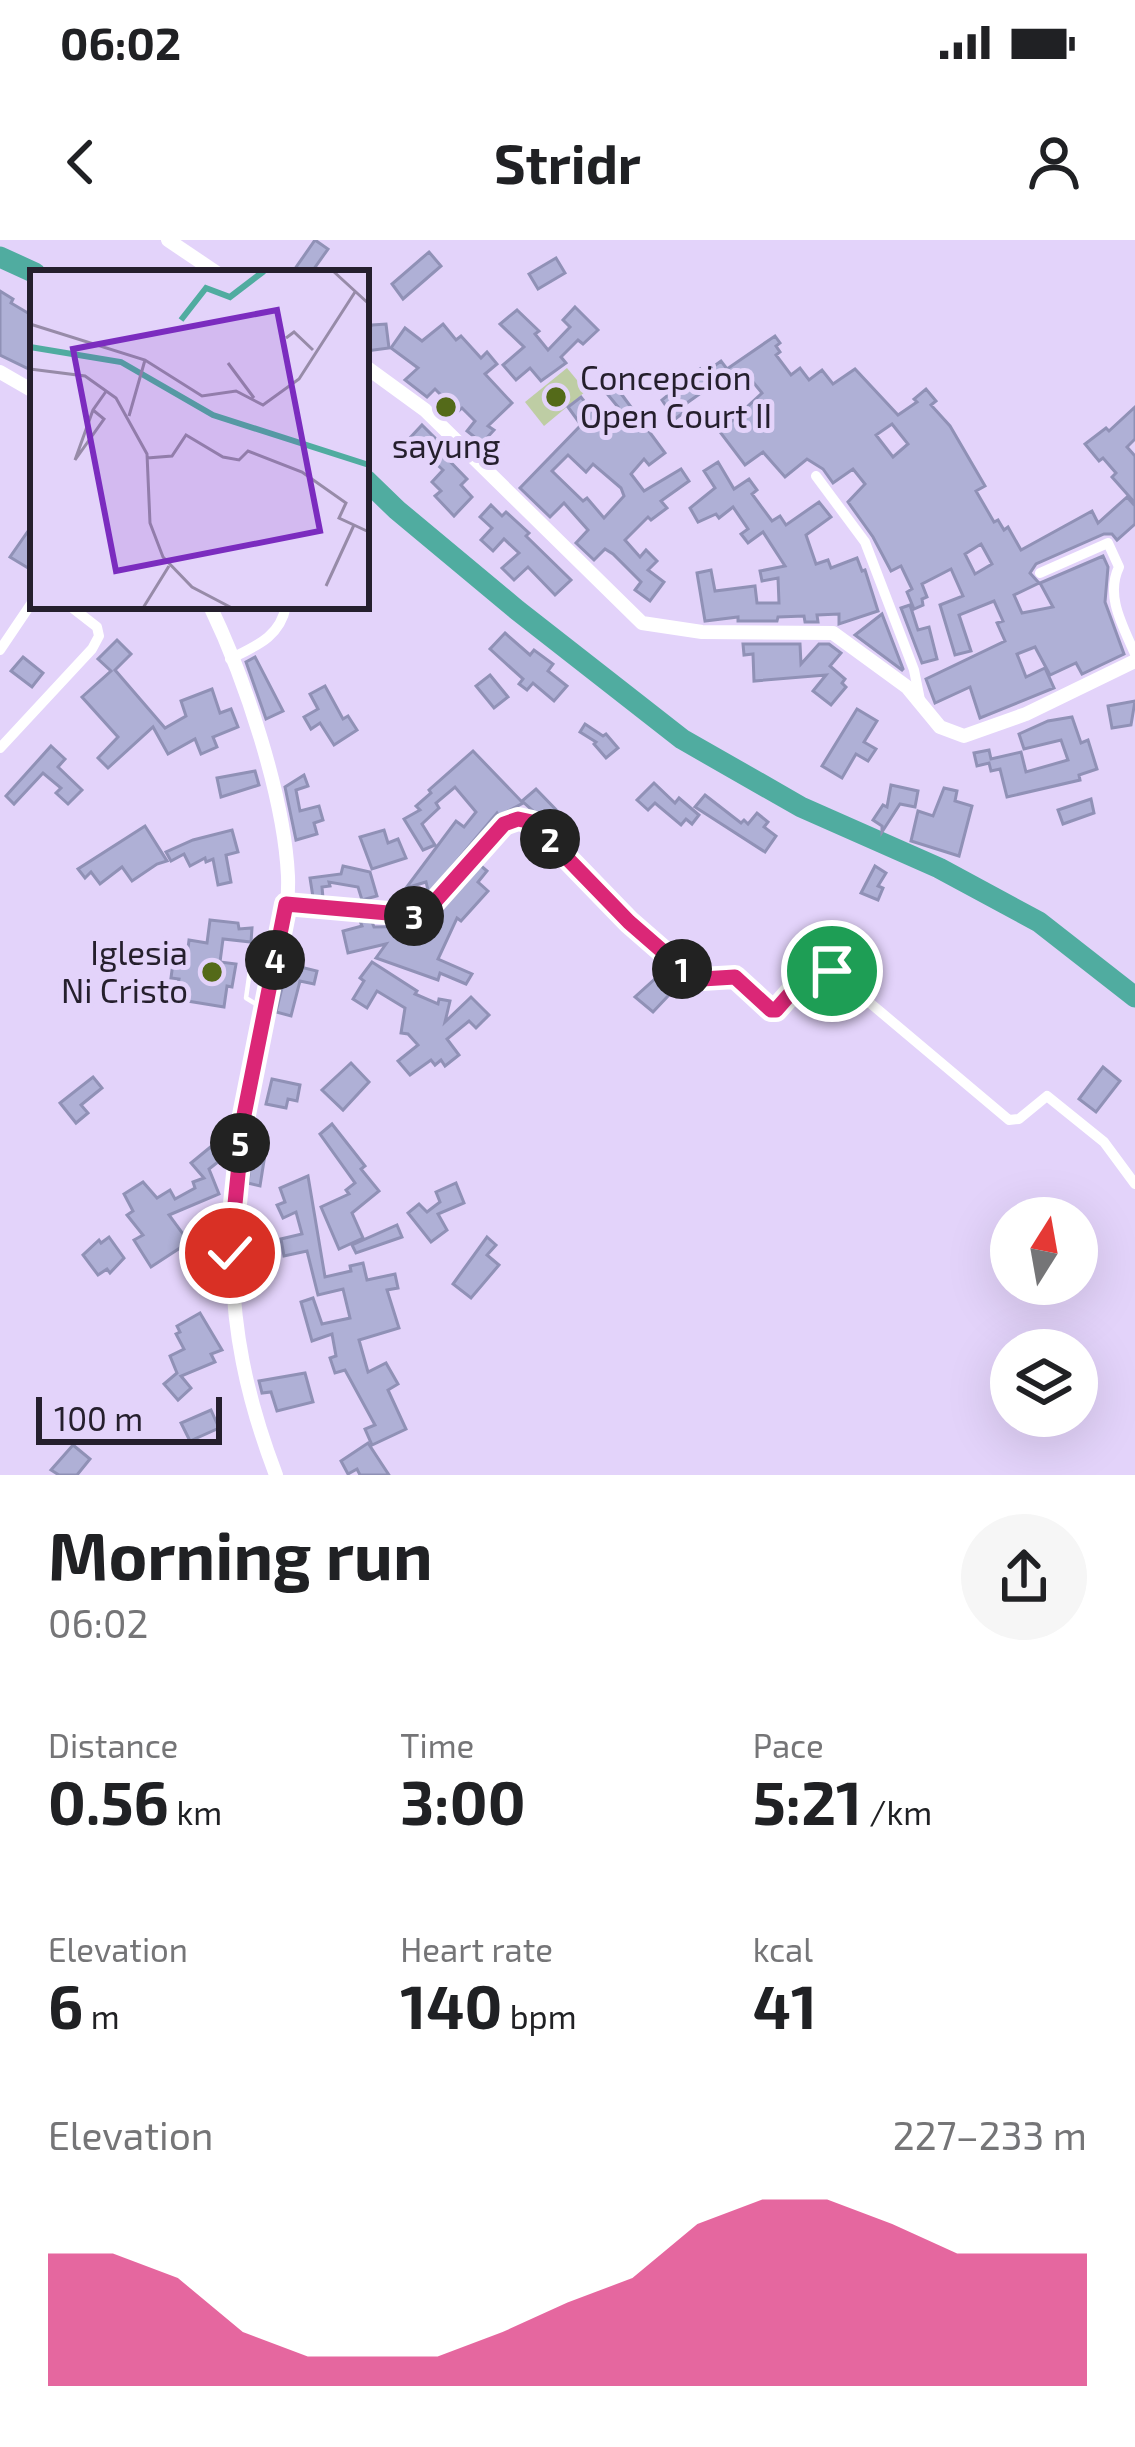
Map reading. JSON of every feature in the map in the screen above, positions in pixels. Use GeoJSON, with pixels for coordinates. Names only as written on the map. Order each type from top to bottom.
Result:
{"type":"FeatureCollection","features":[{"type":"Feature","properties":{"kind":"street"},"geometry":{"type":"LineString","coordinates":[[168,240],[213,270]]}},
{"type":"Feature","properties":{"kind":"street"},"geometry":{"type":"LineString","coordinates":[[0,372],[30,389]]}},
{"type":"Feature","properties":{"kind":"street"},"geometry":{"type":"LineString","coordinates":[[369,374],[425,410],[642,623],[702,632],[833,633],[859,648],[952,734],[977,734],[1135,657],[1119,618],[1111,583],[1119,567],[1108,543],[1040,573]]}},
{"type":"Feature","properties":{"kind":"street"},"geometry":{"type":"LineString","coordinates":[[816,476],[866,542],[914,670],[920,700]]}},
{"type":"Feature","properties":{"kind":"street"},"geometry":{"type":"LineString","coordinates":[[0,650],[30,606]]}},
{"type":"Feature","properties":{"kind":"street"},"geometry":{"type":"LineString","coordinates":[[0,748],[99,636],[97,627],[74,609]]}},
{"type":"Feature","properties":{"kind":"street"},"geometry":{"type":"LineString","coordinates":[[211,609],[260,738],[282,826],[288,880],[244,1115],[230,1253],[232,1308],[244,1376],[276,1475]]}},
{"type":"Feature","properties":{"kind":"street"},"geometry":{"type":"LineString","coordinates":[[230,659],[266,641],[283,620],[285,609]]}},
{"type":"Feature","properties":{"kind":"street"},"geometry":{"type":"LineString","coordinates":[[286,904],[422,916],[504,824],[518,819],[532,822],[629,922],[691,976],[735,977],[776,1010],[811,970],[832,971],[1009,1120],[1019,1119],[1047,1096],[1104,1142],[1135,1184]]}},
{"type":"Feature","properties":{"kind":"lane"},"geometry":{"type":"LineString","coordinates":[[265,1008],[249,1004],[246,998],[252,956],[275,959]]}},
{"type":"Feature","properties":{"kind":"green space","name":"Concepcion Open Court II"},"geometry":{"type":"Polygon","coordinates":[[[567,368],[586,391],[544,426],[525,402],[567,368]]]}},
{"type":"Feature","properties":{"kind":"building"},"geometry":{"type":"Polygon","coordinates":[[[315,240],[328,249],[313,270],[294,270],[315,240]]]}},
{"type":"Feature","properties":{"kind":"building"},"geometry":{"type":"Polygon","coordinates":[[[429,252],[441,266],[403,299],[392,284],[429,252]]]}},
{"type":"Feature","properties":{"kind":"building"},"geometry":{"type":"Polygon","coordinates":[[[556,258],[565,273],[538,289],[529,274],[556,258]]]}},
{"type":"Feature","properties":{"kind":"building"},"geometry":{"type":"Polygon","coordinates":[[[0,291],[30,314],[30,370],[0,355],[0,291]]]}},
{"type":"Feature","properties":{"kind":"building"},"geometry":{"type":"Polygon","coordinates":[[[575,307],[598,330],[583,344],[578,340],[561,357],[566,363],[541,381],[530,368],[516,380],[503,365],[524,347],[500,324],[517,310],[539,331],[535,334],[548,350],[570,327],[563,320],[575,307]]]}},
{"type":"Feature","properties":{"kind":"building"},"geometry":{"type":"Polygon","coordinates":[[[386,324],[389,348],[369,351],[372,325],[386,324]]]}},
{"type":"Feature","properties":{"kind":"building"},"geometry":{"type":"Polygon","coordinates":[[[443,324],[481,358],[487,352],[497,364],[485,374],[512,403],[488,426],[494,430],[482,443],[467,431],[475,421],[462,408],[453,416],[445,407],[449,403],[435,389],[427,397],[405,380],[418,368],[391,348],[405,328],[422,341],[443,324]]]}},
{"type":"Feature","properties":{"kind":"building"},"geometry":{"type":"Polygon","coordinates":[[[775,336],[780,343],[776,355],[791,375],[800,368],[809,380],[822,370],[833,384],[855,369],[898,415],[926,389],[936,401],[931,405],[950,426],[985,486],[976,491],[994,522],[998,520],[1004,530],[1008,527],[1021,550],[1092,511],[1098,523],[1127,497],[1135,506],[1135,524],[1117,540],[1104,534],[1036,564],[1030,573],[1039,583],[1014,595],[1022,613],[1053,607],[1040,583],[1103,556],[1108,567],[1105,602],[1124,654],[1082,674],[1076,663],[1050,675],[1035,647],[1017,654],[1026,677],[1045,668],[1054,688],[980,718],[970,687],[935,703],[926,679],[1005,641],[994,601],[959,615],[971,651],[955,655],[940,605],[963,596],[951,569],[922,584],[927,597],[914,609],[907,592],[912,589],[901,566],[891,571],[848,502],[865,484],[853,469],[833,483],[807,459],[785,477],[763,452],[745,465],[720,432],[762,393],[744,371],[720,389],[715,383],[684,405],[687,410],[675,419],[662,400],[700,369],[703,374],[721,361],[727,369],[775,336]],[[892,424],[876,435],[893,457],[908,444],[892,424]],[[981,544],[965,554],[975,574],[992,564],[981,544]]]}},
{"type":"Feature","properties":{"kind":"building"},"geometry":{"type":"Polygon","coordinates":[[[608,376],[665,453],[649,465],[644,459],[631,474],[644,491],[681,469],[689,481],[661,501],[667,508],[651,520],[648,517],[625,540],[640,557],[646,550],[657,561],[648,570],[664,582],[650,601],[635,590],[641,582],[613,554],[605,549],[594,560],[576,543],[588,530],[564,503],[550,517],[520,488],[581,425],[568,407],[581,397],[602,424],[618,407],[599,384],[608,376]],[[568,455],[552,471],[604,518],[624,496],[621,488],[593,464],[586,472],[568,455]]]}},
{"type":"Feature","properties":{"kind":"building"},"geometry":{"type":"Polygon","coordinates":[[[1135,407],[1135,439],[1127,447],[1135,456],[1135,503],[1112,477],[1116,473],[1085,444],[1106,428],[1109,431],[1135,407]]]}},
{"type":"Feature","properties":{"kind":"building"},"geometry":{"type":"Polygon","coordinates":[[[422,425],[437,440],[433,444],[467,479],[461,485],[472,497],[454,516],[435,496],[441,491],[432,482],[443,470],[409,439],[422,425]]]}},
{"type":"Feature","properties":{"kind":"building"},"geometry":{"type":"Polygon","coordinates":[[[718,462],[734,489],[749,479],[757,490],[752,494],[772,521],[780,516],[786,525],[819,502],[831,517],[806,535],[816,564],[828,560],[831,568],[857,558],[878,611],[839,624],[839,614],[817,615],[818,622],[805,622],[804,616],[778,617],[777,621],[738,621],[738,617],[705,621],[697,573],[711,570],[715,591],[755,586],[757,603],[779,603],[778,578],[762,581],[760,571],[785,566],[763,532],[748,543],[741,534],[748,529],[733,507],[719,518],[716,514],[698,522],[690,508],[715,488],[704,471],[718,462]]]}},
{"type":"Feature","properties":{"kind":"building"},"geometry":{"type":"Polygon","coordinates":[[[491,505],[529,533],[526,536],[571,580],[555,595],[528,567],[514,580],[502,568],[519,553],[504,539],[493,551],[481,540],[492,528],[480,517],[491,505]]]}},
{"type":"Feature","properties":{"kind":"building"},"geometry":{"type":"Polygon","coordinates":[[[30,528],[28,568],[10,557],[30,528]]]}},
{"type":"Feature","properties":{"kind":"building"},"geometry":{"type":"Polygon","coordinates":[[[910,605],[918,630],[929,627],[937,659],[922,663],[901,608],[910,605]]]}},
{"type":"Feature","properties":{"kind":"building"},"geometry":{"type":"Polygon","coordinates":[[[882,614],[903,669],[902,670],[855,635],[882,614]]]}},
{"type":"Feature","properties":{"kind":"building"},"geometry":{"type":"Polygon","coordinates":[[[505,633],[530,655],[534,650],[553,664],[548,671],[567,686],[554,701],[533,683],[527,690],[519,684],[523,679],[490,649],[505,633]]]}},
{"type":"Feature","properties":{"kind":"building"},"geometry":{"type":"Polygon","coordinates":[[[117,640],[131,654],[115,670],[165,728],[186,716],[181,701],[212,689],[220,713],[231,709],[238,727],[213,737],[217,747],[201,754],[195,739],[168,754],[153,727],[108,768],[98,758],[118,737],[82,697],[111,671],[98,659],[117,640]]]}},
{"type":"Feature","properties":{"kind":"building"},"geometry":{"type":"Polygon","coordinates":[[[743,644],[800,644],[801,664],[819,644],[829,644],[841,653],[830,666],[845,679],[846,687],[831,705],[813,691],[826,675],[754,681],[753,654],[744,655],[743,644]]]}},
{"type":"Feature","properties":{"kind":"building"},"geometry":{"type":"Polygon","coordinates":[[[23,657],[43,673],[32,687],[11,671],[23,657]]]}},
{"type":"Feature","properties":{"kind":"building"},"geometry":{"type":"Polygon","coordinates":[[[255,657],[283,711],[266,719],[246,662],[255,657]]]}},
{"type":"Feature","properties":{"kind":"building"},"geometry":{"type":"Polygon","coordinates":[[[490,675],[508,697],[494,708],[476,686],[490,675]]]}},
{"type":"Feature","properties":{"kind":"building"},"geometry":{"type":"Polygon","coordinates":[[[325,686],[343,719],[348,716],[357,730],[334,745],[320,723],[311,729],[304,717],[318,709],[310,694],[325,686]]]}},
{"type":"Feature","properties":{"kind":"building"},"geometry":{"type":"Polygon","coordinates":[[[1135,701],[1131,725],[1112,728],[1108,706],[1135,701]]]}},
{"type":"Feature","properties":{"kind":"building"},"geometry":{"type":"Polygon","coordinates":[[[857,709],[877,721],[864,742],[876,749],[868,761],[856,754],[842,778],[822,766],[857,709]]]}},
{"type":"Feature","properties":{"kind":"building"},"geometry":{"type":"Polygon","coordinates":[[[1072,717],[1081,743],[1088,740],[1097,769],[1079,775],[1080,780],[1007,797],[1000,769],[991,771],[989,763],[977,766],[974,753],[989,750],[991,759],[1021,752],[1026,772],[1068,760],[1061,740],[1024,749],[1019,734],[1072,717]]]}},
{"type":"Feature","properties":{"kind":"building"},"geometry":{"type":"Polygon","coordinates":[[[585,724],[606,734],[618,748],[606,758],[596,742],[580,732],[585,724]]]}},
{"type":"Feature","properties":{"kind":"building"},"geometry":{"type":"Polygon","coordinates":[[[51,746],[65,759],[58,767],[82,790],[68,804],[56,793],[61,788],[43,773],[14,804],[6,796],[51,746]]]}},
{"type":"Feature","properties":{"kind":"building"},"geometry":{"type":"Polygon","coordinates":[[[473,751],[523,803],[497,813],[429,894],[426,882],[406,888],[456,821],[464,827],[476,812],[455,787],[422,824],[435,845],[423,850],[404,819],[420,810],[416,806],[429,790],[473,751]]]}},
{"type":"Feature","properties":{"kind":"building"},"geometry":{"type":"Polygon","coordinates":[[[255,771],[259,785],[221,797],[217,778],[255,771]]]}},
{"type":"Feature","properties":{"kind":"building"},"geometry":{"type":"Polygon","coordinates":[[[304,775],[308,786],[296,790],[300,811],[319,806],[323,820],[314,823],[317,834],[296,840],[285,787],[304,775]]]}},
{"type":"Feature","properties":{"kind":"building"},"geometry":{"type":"Polygon","coordinates":[[[654,783],[675,803],[679,798],[699,815],[692,824],[686,819],[681,825],[655,803],[648,810],[637,800],[654,783]]]}},
{"type":"Feature","properties":{"kind":"building"},"geometry":{"type":"Polygon","coordinates":[[[891,785],[918,791],[915,807],[900,804],[882,832],[873,820],[883,805],[887,807],[891,785]]]}},
{"type":"Feature","properties":{"kind":"building"},"geometry":{"type":"Polygon","coordinates":[[[944,788],[957,791],[955,801],[972,806],[959,856],[911,841],[918,811],[933,816],[944,788]]]}},
{"type":"Feature","properties":{"kind":"building"},"geometry":{"type":"Polygon","coordinates":[[[536,789],[562,816],[550,826],[522,801],[536,789]]]}},
{"type":"Feature","properties":{"kind":"building"},"geometry":{"type":"Polygon","coordinates":[[[705,795],[741,823],[748,824],[757,813],[768,822],[764,827],[776,836],[765,852],[695,807],[705,795]]]}},
{"type":"Feature","properties":{"kind":"building"},"geometry":{"type":"Polygon","coordinates":[[[1091,799],[1094,813],[1063,824],[1058,810],[1091,799]]]}},
{"type":"Feature","properties":{"kind":"building"},"geometry":{"type":"Polygon","coordinates":[[[145,826],[167,861],[132,881],[122,867],[100,884],[91,872],[85,878],[78,869],[145,826]]]}},
{"type":"Feature","properties":{"kind":"building"},"geometry":{"type":"Polygon","coordinates":[[[232,830],[238,852],[226,855],[231,882],[218,885],[213,859],[190,866],[184,854],[171,861],[166,852],[193,840],[232,830]]]}},
{"type":"Feature","properties":{"kind":"building"},"geometry":{"type":"Polygon","coordinates":[[[384,830],[388,843],[398,839],[406,858],[372,869],[360,837],[384,830]]]}},
{"type":"Feature","properties":{"kind":"building"},"geometry":{"type":"Polygon","coordinates":[[[480,865],[487,871],[478,882],[488,891],[461,921],[457,918],[438,959],[472,974],[466,984],[440,973],[438,980],[376,958],[386,944],[348,953],[343,931],[362,926],[360,921],[372,922],[374,927],[427,926],[480,865]]]}},
{"type":"Feature","properties":{"kind":"building"},"geometry":{"type":"Polygon","coordinates":[[[343,866],[370,872],[377,896],[362,900],[358,887],[329,882],[330,886],[322,887],[323,898],[313,897],[310,878],[341,874],[343,866]]]}},
{"type":"Feature","properties":{"kind":"building"},"geometry":{"type":"Polygon","coordinates":[[[875,866],[886,873],[878,886],[883,888],[878,900],[861,893],[875,866]]]}},
{"type":"Feature","properties":{"kind":"building"},"geometry":{"type":"Polygon","coordinates":[[[210,920],[252,928],[251,942],[223,939],[220,962],[236,964],[224,1007],[175,999],[179,979],[171,978],[174,955],[187,957],[189,940],[207,943],[210,920]]]}},
{"type":"Feature","properties":{"kind":"building"},"geometry":{"type":"Polygon","coordinates":[[[839,934],[852,946],[855,941],[869,951],[860,964],[830,943],[839,934]]]}},
{"type":"Feature","properties":{"kind":"building"},"geometry":{"type":"Polygon","coordinates":[[[372,962],[417,991],[415,994],[438,1004],[439,999],[450,1001],[445,1022],[471,997],[489,1015],[476,1028],[469,1021],[447,1039],[459,1055],[445,1066],[441,1060],[435,1065],[431,1060],[410,1075],[398,1061],[418,1045],[401,1033],[405,1008],[377,991],[367,1008],[353,999],[372,962]]]}},
{"type":"Feature","properties":{"kind":"building"},"geometry":{"type":"Polygon","coordinates":[[[288,964],[317,971],[314,984],[300,981],[291,1016],[276,1012],[288,964]]]}},
{"type":"Feature","properties":{"kind":"building"},"geometry":{"type":"Polygon","coordinates":[[[667,968],[682,981],[653,1012],[635,997],[667,968]]]}},
{"type":"Feature","properties":{"kind":"building"},"geometry":{"type":"Polygon","coordinates":[[[351,1063],[369,1082],[343,1110],[322,1090],[351,1063]]]}},
{"type":"Feature","properties":{"kind":"building"},"geometry":{"type":"Polygon","coordinates":[[[1103,1067],[1120,1081],[1096,1112],[1079,1099],[1103,1067]]]}},
{"type":"Feature","properties":{"kind":"building"},"geometry":{"type":"Polygon","coordinates":[[[93,1077],[102,1088],[81,1105],[88,1113],[76,1123],[60,1103],[93,1077]]]}},
{"type":"Feature","properties":{"kind":"building"},"geometry":{"type":"Polygon","coordinates":[[[272,1079],[300,1085],[297,1101],[288,1099],[286,1108],[266,1104],[272,1079]]]}},
{"type":"Feature","properties":{"kind":"building"},"geometry":{"type":"Polygon","coordinates":[[[332,1124],[379,1191],[352,1213],[363,1238],[339,1249],[321,1207],[349,1194],[346,1190],[355,1183],[320,1134],[332,1124]]]}},
{"type":"Feature","properties":{"kind":"building"},"geometry":{"type":"Polygon","coordinates":[[[253,1139],[267,1142],[260,1186],[248,1183],[253,1139]]]}},
{"type":"Feature","properties":{"kind":"building"},"geometry":{"type":"Polygon","coordinates":[[[213,1145],[223,1158],[209,1169],[219,1194],[169,1215],[189,1242],[151,1267],[134,1240],[143,1235],[127,1215],[133,1211],[124,1194],[143,1182],[157,1198],[170,1190],[175,1199],[195,1188],[193,1182],[204,1178],[191,1163],[213,1145]]]}},
{"type":"Feature","properties":{"kind":"building"},"geometry":{"type":"Polygon","coordinates":[[[308,1176],[325,1277],[363,1263],[367,1280],[395,1274],[398,1288],[387,1290],[399,1328],[359,1340],[368,1372],[386,1363],[398,1384],[388,1390],[406,1429],[372,1445],[365,1429],[375,1425],[345,1370],[335,1373],[330,1358],[336,1356],[332,1334],[312,1341],[301,1302],[313,1298],[322,1324],[350,1318],[343,1289],[318,1295],[307,1251],[284,1256],[281,1239],[302,1234],[296,1212],[283,1218],[277,1205],[285,1202],[280,1188],[308,1176]]]}},
{"type":"Feature","properties":{"kind":"building"},"geometry":{"type":"Polygon","coordinates":[[[456,1183],[464,1203],[438,1214],[447,1230],[431,1242],[408,1213],[419,1204],[427,1212],[440,1202],[436,1192],[456,1183]]]}},
{"type":"Feature","properties":{"kind":"building"},"geometry":{"type":"Polygon","coordinates":[[[397,1225],[402,1237],[356,1253],[352,1245],[397,1225]]]}},
{"type":"Feature","properties":{"kind":"building"},"geometry":{"type":"Polygon","coordinates":[[[109,1237],[124,1258],[110,1273],[107,1269],[98,1275],[83,1255],[109,1237]]]}},
{"type":"Feature","properties":{"kind":"building"},"geometry":{"type":"Polygon","coordinates":[[[487,1237],[496,1245],[487,1255],[499,1265],[471,1298],[453,1284],[487,1237]]]}},
{"type":"Feature","properties":{"kind":"building"},"geometry":{"type":"Polygon","coordinates":[[[200,1313],[222,1350],[211,1354],[215,1362],[181,1376],[191,1388],[178,1400],[164,1384],[177,1373],[170,1356],[184,1349],[177,1326],[200,1313]]]}},
{"type":"Feature","properties":{"kind":"building"},"geometry":{"type":"Polygon","coordinates":[[[305,1373],[313,1402],[277,1411],[271,1392],[262,1393],[259,1381],[305,1373]]]}},
{"type":"Feature","properties":{"kind":"building"},"geometry":{"type":"Polygon","coordinates":[[[211,1410],[219,1428],[190,1441],[181,1423],[211,1410]]]}},
{"type":"Feature","properties":{"kind":"building"},"geometry":{"type":"Polygon","coordinates":[[[368,1443],[389,1475],[360,1475],[357,1469],[348,1474],[341,1461],[368,1443]]]}},
{"type":"Feature","properties":{"kind":"building"},"geometry":{"type":"Polygon","coordinates":[[[73,1445],[90,1459],[77,1475],[51,1470],[73,1445]]]}},
{"type":"Feature","properties":{"kind":"waterway"},"geometry":{"type":"LineString","coordinates":[[0,257],[30,271]]}},
{"type":"Feature","properties":{"kind":"waterway"},"geometry":{"type":"LineString","coordinates":[[369,483],[517,610],[682,739],[801,807],[939,868],[1039,922],[1135,997]]}},
{"type":"Feature","properties":{"kind":"place","name":"Concepcion Open Court II"},"geometry":{"type":"Point","coordinates":[556,397]}},
{"type":"Feature","properties":{"kind":"place","name":"sayung"},"geometry":{"type":"Point","coordinates":[446,407]}},
{"type":"Feature","properties":{"kind":"place","name":"Iglesia Ni Cristo"},"geometry":{"type":"Point","coordinates":[212,972]}},
{"type":"Feature","properties":{"kind":"route"},"geometry":{"type":"LineString","coordinates":[[230,1253],[244,1115],[286,904],[422,916],[504,824],[518,819],[532,822],[629,922],[691,976],[735,977],[776,1010],[811,970],[832,971]]}}]}
